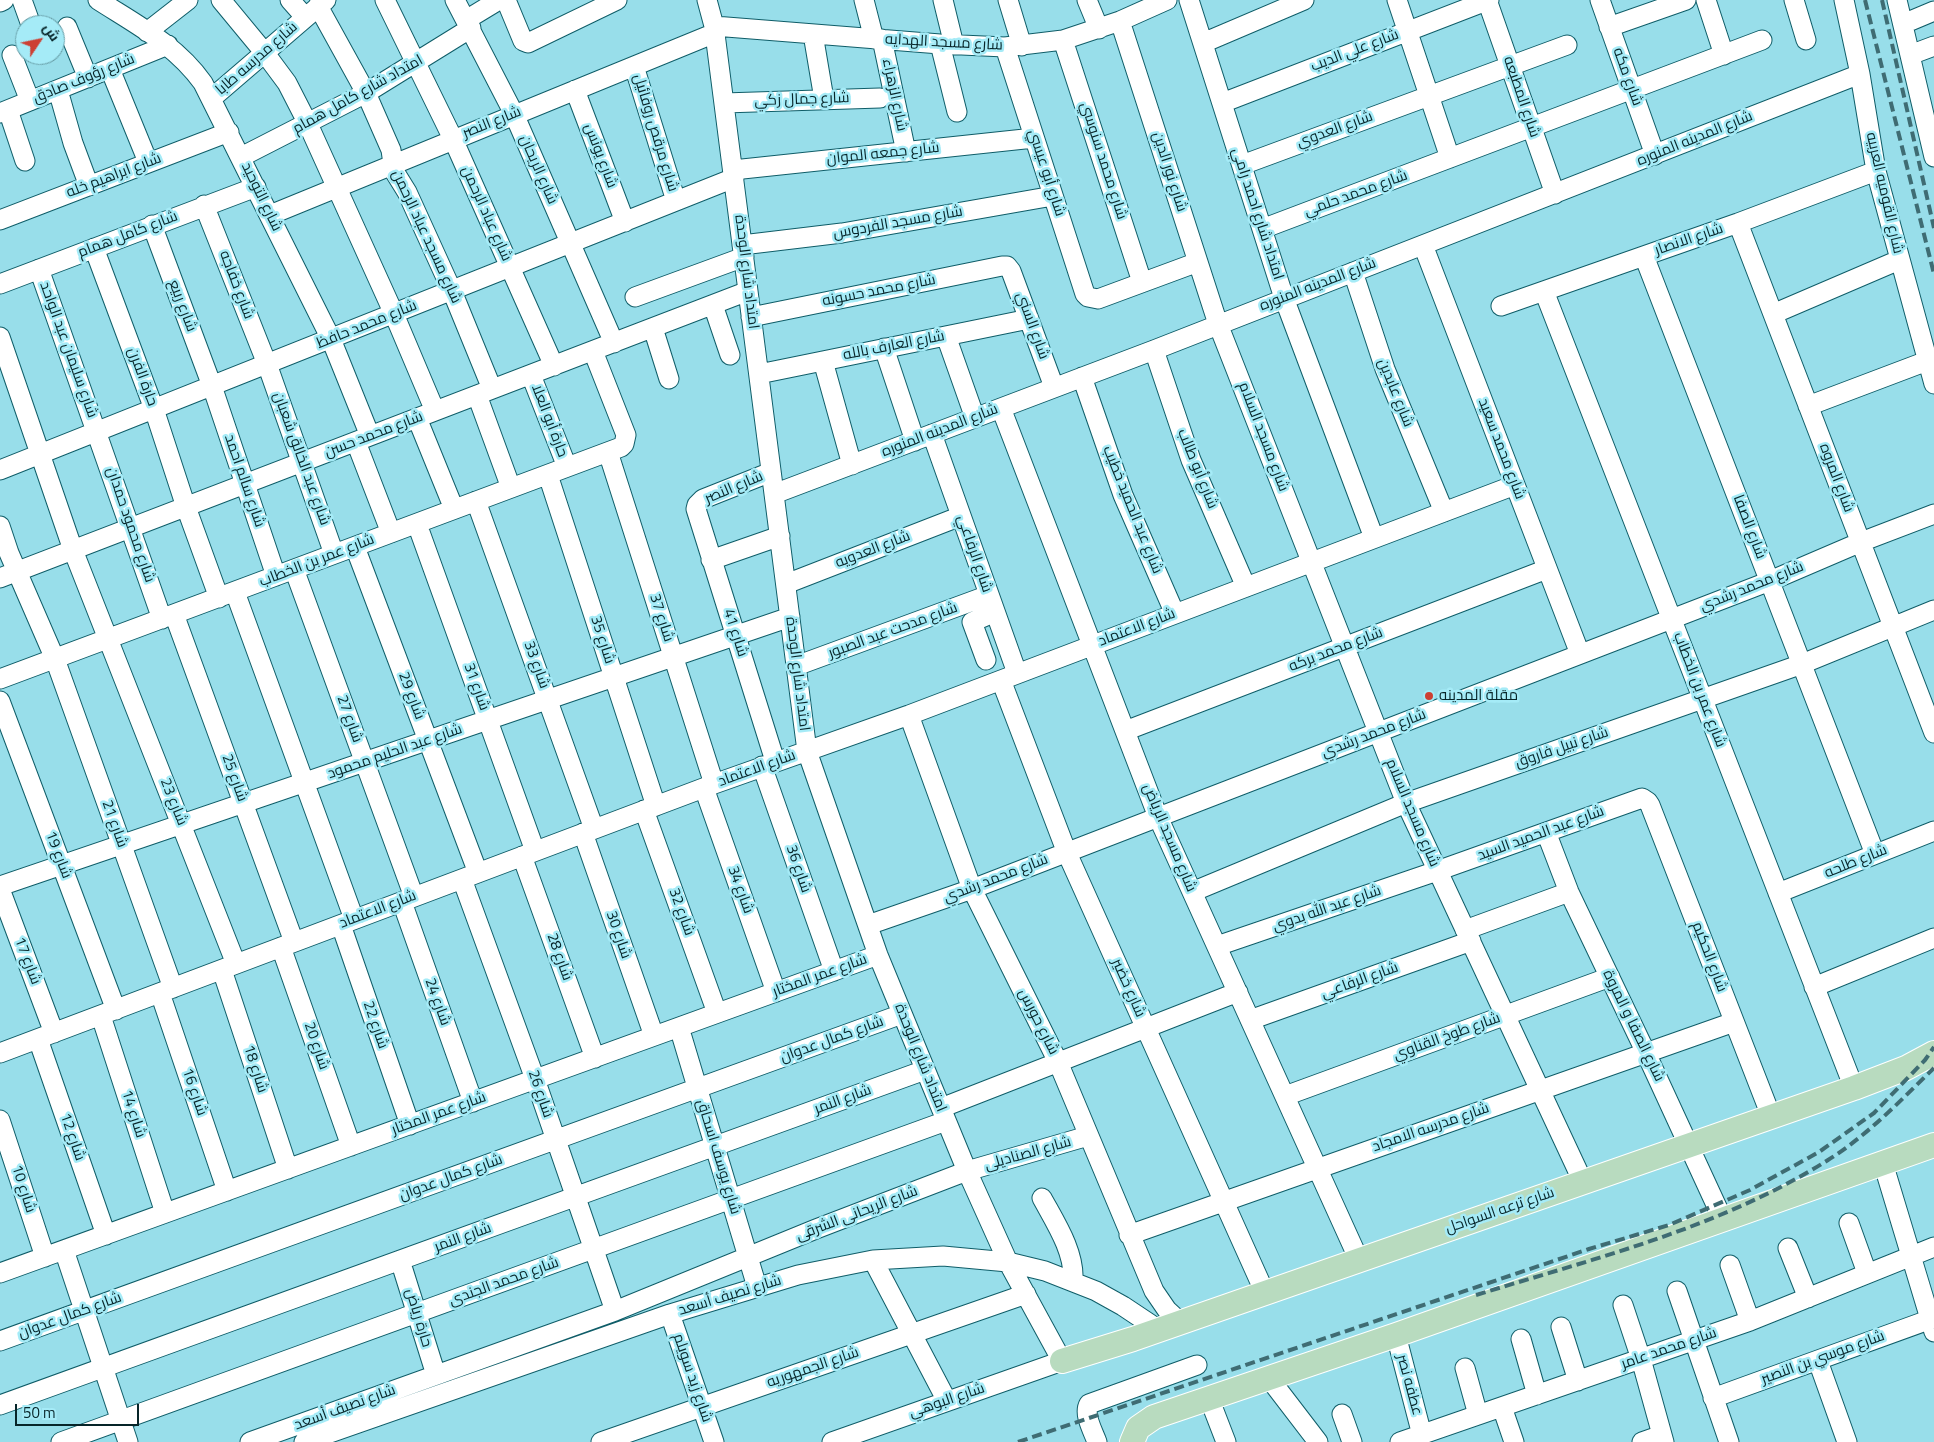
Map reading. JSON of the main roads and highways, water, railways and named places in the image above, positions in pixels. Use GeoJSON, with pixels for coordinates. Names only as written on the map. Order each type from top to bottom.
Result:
{"type":"FeatureCollection","features":[{"type":"Feature","properties":{"kind":"main road","name":"شارع ترعه السواحل"},"geometry":{"type":"LineString","coordinates":[[1062,1361],[1265,1293],[1854,1088],[1906,1068],[1934,1053]]}},
{"type":"Feature","properties":{"kind":"main road"},"geometry":{"type":"LineString","coordinates":[[1132,1442],[1138,1428],[1154,1417],[1396,1335],[1934,1145]]}},
{"type":"Feature","properties":{"kind":"railway"},"geometry":{"type":"LineString","coordinates":[[1865,0],[1934,274]]}},
{"type":"Feature","properties":{"kind":"railway"},"geometry":{"type":"LineString","coordinates":[[1882,0],[1934,228]]}},
{"type":"Feature","properties":{"kind":"railway"},"geometry":{"type":"LineString","coordinates":[[1018,1442],[1589,1249],[1669,1225],[1750,1190],[1819,1152],[1874,1113],[1925,1060],[1934,1047]]}},
{"type":"Feature","properties":{"kind":"railway"},"geometry":{"type":"LineString","coordinates":[[1476,1295],[1657,1239],[1745,1204],[1787,1184],[1857,1140],[1884,1117],[1934,1068]]}},
{"type":"Feature","properties":{"kind":"place","name":"مقلة المدينه"},"geometry":{"type":"Point","coordinates":[1429,696]}}]}
